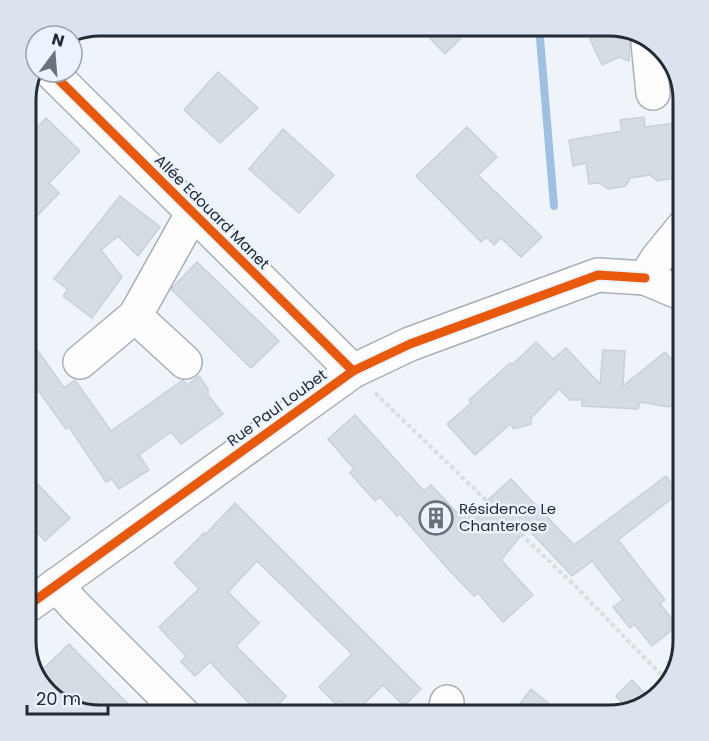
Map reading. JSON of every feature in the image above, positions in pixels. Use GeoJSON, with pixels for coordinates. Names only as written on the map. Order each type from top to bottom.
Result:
{"type":"FeatureCollection","features":[{"type":"Feature","properties":{"kind":"street"},"geometry":{"type":"LineString","coordinates":[[649,50],[653,93]]}},
{"type":"Feature","properties":{"kind":"street","name":"Allée Edouard Manet"},"geometry":{"type":"LineString","coordinates":[[63,84],[353,372]]}},
{"type":"Feature","properties":{"kind":"street"},"geometry":{"type":"LineString","coordinates":[[80,362],[135,316],[192,214]]}},
{"type":"Feature","properties":{"kind":"street"},"geometry":{"type":"LineString","coordinates":[[645,279],[657,259],[673,240]]}},
{"type":"Feature","properties":{"kind":"street","name":"Rue Paul Loubet"},"geometry":{"type":"LineString","coordinates":[[36,600],[353,372],[410,344],[598,275],[645,279],[673,289]]}},
{"type":"Feature","properties":{"kind":"street"},"geometry":{"type":"LineString","coordinates":[[135,316],[185,362]]}},
{"type":"Feature","properties":{"kind":"street"},"geometry":{"type":"LineString","coordinates":[[56,585],[173,705]]}},
{"type":"Feature","properties":{"kind":"path"},"geometry":{"type":"LineString","coordinates":[[353,372],[580,591],[662,676]]}},
{"type":"Feature","properties":{"kind":"building"},"geometry":{"type":"Polygon","coordinates":[[[428,36],[461,36],[445,54],[428,36]]]}},
{"type":"Feature","properties":{"kind":"building"},"geometry":{"type":"Polygon","coordinates":[[[589,36],[613,36],[630,40],[629,61],[619,57],[602,65],[589,36]]]}},
{"type":"Feature","properties":{"kind":"building"},"geometry":{"type":"Polygon","coordinates":[[[218,72],[258,108],[220,143],[184,110],[218,72]]]}},
{"type":"Feature","properties":{"kind":"building"},"geometry":{"type":"Polygon","coordinates":[[[644,117],[645,127],[673,123],[673,178],[657,181],[650,175],[630,178],[626,186],[608,189],[599,183],[589,184],[586,163],[573,166],[569,140],[622,131],[620,120],[644,117]]]}},
{"type":"Feature","properties":{"kind":"building"},"geometry":{"type":"Polygon","coordinates":[[[46,118],[80,151],[49,183],[59,193],[36,217],[36,128],[46,118]]]}},
{"type":"Feature","properties":{"kind":"building"},"geometry":{"type":"Polygon","coordinates":[[[467,127],[497,157],[478,175],[542,237],[521,257],[501,238],[494,245],[486,237],[481,242],[416,176],[467,127]]]}},
{"type":"Feature","properties":{"kind":"building"},"geometry":{"type":"Polygon","coordinates":[[[283,129],[334,175],[299,213],[249,169],[283,129]]]}},
{"type":"Feature","properties":{"kind":"building"},"geometry":{"type":"Polygon","coordinates":[[[120,196],[160,227],[138,256],[118,236],[101,250],[122,277],[92,318],[63,296],[68,290],[54,279],[120,196]]]}},
{"type":"Feature","properties":{"kind":"building"},"geometry":{"type":"Polygon","coordinates":[[[197,262],[279,341],[251,368],[171,289],[197,262]]]}},
{"type":"Feature","properties":{"kind":"building"},"geometry":{"type":"Polygon","coordinates":[[[536,342],[553,359],[566,348],[600,384],[603,350],[625,351],[623,386],[665,352],[673,360],[673,407],[671,405],[669,407],[640,402],[638,409],[582,406],[582,400],[570,400],[559,389],[531,418],[531,424],[514,429],[510,424],[475,455],[447,424],[471,403],[469,400],[510,363],[512,365],[536,342]]]}},
{"type":"Feature","properties":{"kind":"building"},"geometry":{"type":"Polygon","coordinates":[[[36,348],[64,388],[75,380],[111,431],[183,380],[187,385],[199,376],[208,389],[208,395],[223,414],[181,444],[171,432],[139,455],[149,470],[119,489],[112,479],[106,482],[69,427],[66,429],[38,390],[36,392],[36,348]]]}},
{"type":"Feature","properties":{"kind":"building"},"geometry":{"type":"Polygon","coordinates":[[[355,415],[424,491],[431,485],[463,519],[465,517],[467,519],[511,479],[574,545],[666,476],[673,485],[673,498],[618,540],[665,600],[660,604],[673,621],[673,629],[652,646],[634,624],[630,628],[613,607],[623,600],[592,561],[572,576],[527,528],[501,560],[533,595],[503,622],[478,593],[474,596],[448,569],[400,514],[397,516],[380,497],[375,501],[350,473],[354,469],[328,439],[355,415]]]}},
{"type":"Feature","properties":{"kind":"building"},"geometry":{"type":"Polygon","coordinates":[[[36,482],[70,518],[45,541],[36,531],[36,482]]]}},
{"type":"Feature","properties":{"kind":"building"},"geometry":{"type":"Polygon","coordinates":[[[235,503],[421,689],[405,705],[383,685],[363,705],[344,705],[340,701],[336,704],[319,687],[352,654],[257,561],[228,592],[259,623],[236,646],[286,696],[278,705],[251,705],[210,662],[195,676],[181,662],[186,656],[159,627],[199,589],[174,563],[204,533],[205,535],[235,503]]]}},
{"type":"Feature","properties":{"kind":"building"},"geometry":{"type":"Polygon","coordinates":[[[69,644],[129,705],[83,703],[61,692],[43,669],[69,644]]]}},
{"type":"Feature","properties":{"kind":"building"},"geometry":{"type":"Polygon","coordinates":[[[632,680],[645,693],[630,702],[623,703],[616,696],[632,680]]]}},
{"type":"Feature","properties":{"kind":"building"},"geometry":{"type":"Polygon","coordinates":[[[531,689],[551,705],[519,705],[531,689]]]}},
{"type":"Feature","properties":{"kind":"waterway"},"geometry":{"type":"LineString","coordinates":[[540,36],[554,206]]}},
{"type":"Feature","properties":{"kind":"cycle path"},"geometry":{"type":"LineString","coordinates":[[63,84],[353,371]]}},
{"type":"Feature","properties":{"kind":"cycle path"},"geometry":{"type":"LineString","coordinates":[[36,600],[353,371],[410,344],[598,275],[645,278]]}},
{"type":"Feature","properties":{"kind":"place","name":"Résidence Le Chanterose"},"geometry":{"type":"Point","coordinates":[436,518]}}]}
